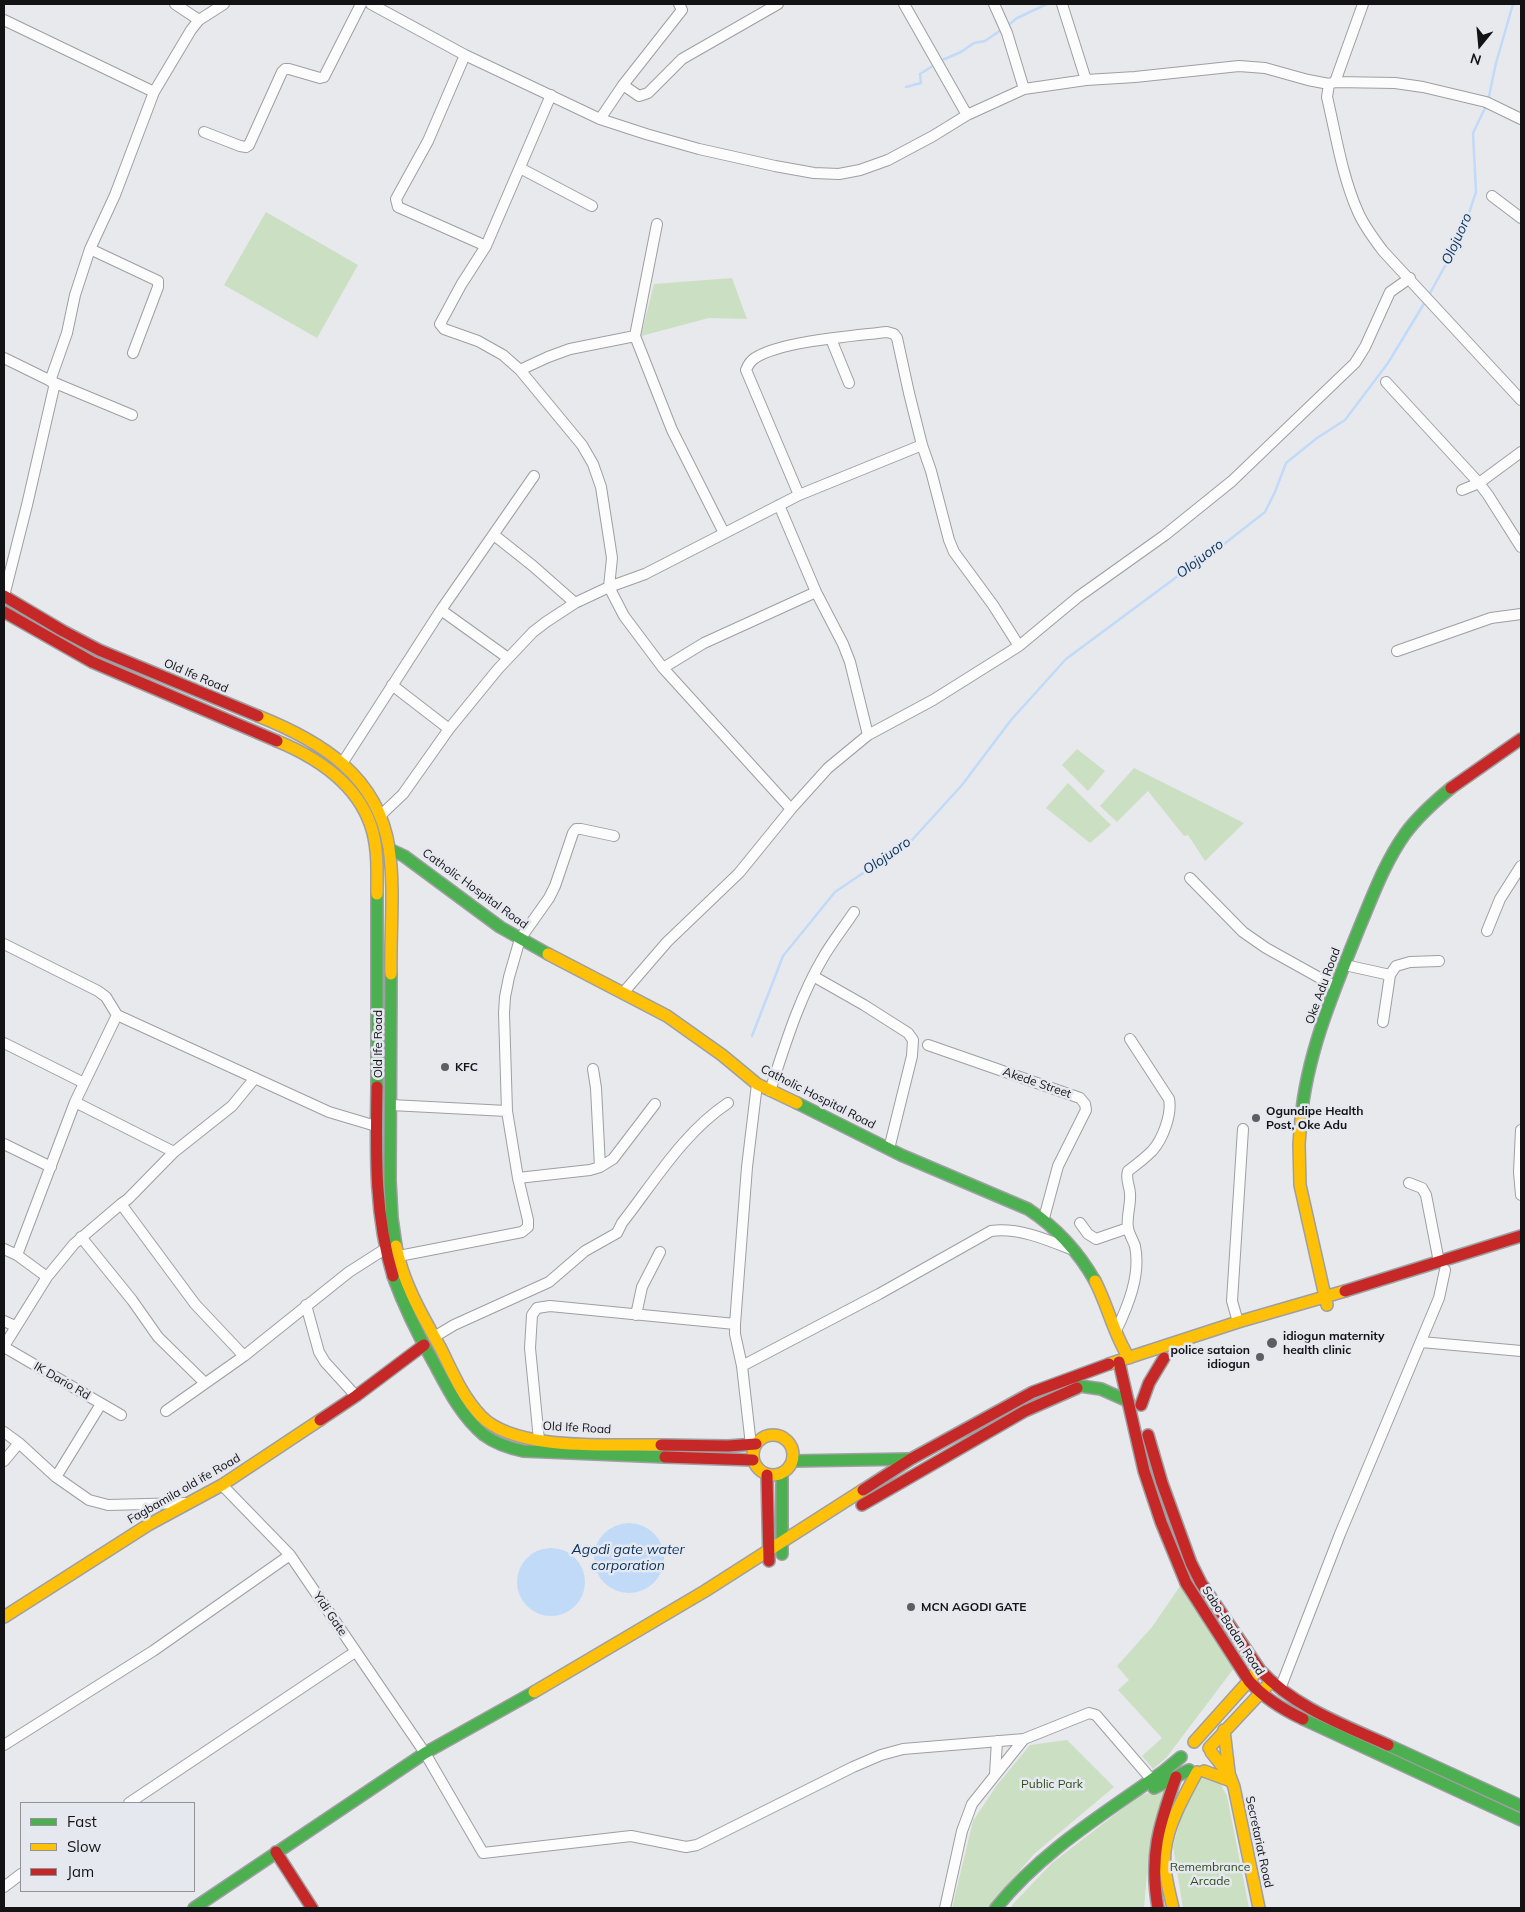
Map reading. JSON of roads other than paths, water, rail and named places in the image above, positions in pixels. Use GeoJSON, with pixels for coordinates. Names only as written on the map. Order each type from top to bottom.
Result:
{"type":"FeatureCollection","features":[{"type":"Feature","properties":{"kind":"main road","name":"Old Ife Road"},"geometry":{"type":"LineString","coordinates":[[4,596],[42,620],[99,650],[304,735],[343,762],[372,798],[381,814],[389,849],[391,900],[391,1105],[389,1166],[398,1256],[406,1278],[460,1388],[480,1415],[490,1424],[504,1432],[539,1440],[573,1443],[728,1446],[753,1444],[768,1435],[774,1435],[784,1438],[791,1446],[792,1462]]}},
{"type":"Feature","properties":{"kind":"main road","name":"Old Ife Road"},"geometry":{"type":"LineString","coordinates":[[4,612],[92,662],[299,750],[315,759],[337,777],[361,804],[369,819],[377,850],[378,943],[375,1166],[385,1249],[412,1323],[464,1414],[485,1436],[498,1444],[523,1451],[557,1454],[753,1460]]}},
{"type":"Feature","properties":{"kind":"main road","name":"Oke Adu Road"},"geometry":{"type":"LineString","coordinates":[[1325,1301],[1299,1178],[1299,1132],[1309,1069],[1336,987],[1388,860],[1414,822],[1452,788],[1521,739]]}},
{"type":"Feature","properties":{"kind":"main road","name":"Catholic Hospital Road"},"geometry":{"type":"LineString","coordinates":[[389,849],[404,856],[500,927],[667,1016],[757,1084],[890,1149],[1028,1209],[1044,1218],[1059,1230],[1076,1251],[1102,1290],[1120,1346],[1120,1370]]}},
{"type":"Feature","properties":{"kind":"main road"},"geometry":{"type":"LineString","coordinates":[[375,1166],[389,1166]]}},
{"type":"Feature","properties":{"kind":"main road"},"geometry":{"type":"LineString","coordinates":[[1442,1266],[1521,1236]]}},
{"type":"Feature","properties":{"kind":"main road"},"geometry":{"type":"LineString","coordinates":[[1148,1364],[1325,1301],[1442,1266],[1521,1246]]}},
{"type":"Feature","properties":{"kind":"main road"},"geometry":{"type":"LineString","coordinates":[[194,1908],[279,1856],[489,1718],[609,1649],[769,1550],[781,1548],[848,1514],[1025,1411],[1080,1386],[1238,1322],[1325,1301]]}},
{"type":"Feature","properties":{"kind":"main road","name":"Fagbamila old ife Road"},"geometry":{"type":"LineString","coordinates":[[4,1617],[132,1534],[222,1485],[356,1396],[424,1345]]}},
{"type":"Feature","properties":{"kind":"main road"},"geometry":{"type":"LineString","coordinates":[[1140,1415],[1148,1383],[1164,1358]]}},
{"type":"Feature","properties":{"kind":"main road"},"geometry":{"type":"LineString","coordinates":[[427,1757],[598,1666],[770,1562],[781,1548],[911,1459],[991,1414],[1033,1392],[1087,1371],[1120,1370]]}},
{"type":"Feature","properties":{"kind":"main road","name":"Sabo-Badan Road"},"geometry":{"type":"LineString","coordinates":[[1120,1370],[1128,1401],[1140,1415],[1144,1470],[1164,1530],[1186,1583],[1249,1681],[1260,1693],[1294,1716],[1521,1820]]}},
{"type":"Feature","properties":{"kind":"main road","name":"Sabo-Badan Road"},"geometry":{"type":"LineString","coordinates":[[1120,1370],[1140,1415],[1191,1563],[1201,1583],[1260,1670],[1296,1700],[1329,1718],[1521,1806]]}},
{"type":"Feature","properties":{"kind":"main road"},"geometry":{"type":"LineString","coordinates":[[1080,1386],[1101,1389],[1128,1401]]}},
{"type":"Feature","properties":{"kind":"main road"},"geometry":{"type":"LineString","coordinates":[[753,1444],[753,1460],[758,1469],[772,1476],[787,1470],[792,1462],[911,1459]]}},
{"type":"Feature","properties":{"kind":"main road"},"geometry":{"type":"LineString","coordinates":[[781,1548],[782,1473]]}},
{"type":"Feature","properties":{"kind":"main road"},"geometry":{"type":"LineString","coordinates":[[767,1475],[770,1562]]}},
{"type":"Feature","properties":{"kind":"main road"},"geometry":{"type":"LineString","coordinates":[[996,1908],[1016,1883],[1038,1862],[1181,1757],[1184,1749],[1194,1742],[1260,1670]]}},
{"type":"Feature","properties":{"kind":"main road"},"geometry":{"type":"LineString","coordinates":[[1210,1750],[1224,1730],[1260,1693],[1276,1685]]}},
{"type":"Feature","properties":{"kind":"main road"},"geometry":{"type":"LineString","coordinates":[[1181,1757],[1182,1762],[1197,1771],[1231,1778],[1226,1760],[1224,1730]]}},
{"type":"Feature","properties":{"kind":"main road"},"geometry":{"type":"LineString","coordinates":[[1007,1908],[1024,1885],[1062,1852],[1141,1794],[1176,1777],[1197,1771],[1212,1760],[1210,1750],[1202,1743],[1194,1742]]}},
{"type":"Feature","properties":{"kind":"main road","name":"Secretariat Road"},"geometry":{"type":"LineString","coordinates":[[1210,1750],[1231,1778],[1259,1908]]}},
{"type":"Feature","properties":{"kind":"main road"},"geometry":{"type":"LineString","coordinates":[[1406,1768],[1412,1756]]}},
{"type":"Feature","properties":{"kind":"main road"},"geometry":{"type":"LineString","coordinates":[[1172,1908],[1165,1849],[1197,1771]]}},
{"type":"Feature","properties":{"kind":"main road"},"geometry":{"type":"LineString","coordinates":[[1158,1908],[1154,1890],[1153,1852],[1176,1777]]}},
{"type":"Feature","properties":{"kind":"main road"},"geometry":{"type":"LineString","coordinates":[[211,1908],[279,1856]]}},
{"type":"Feature","properties":{"kind":"main road"},"geometry":{"type":"LineString","coordinates":[[279,1856],[312,1908]]}},
{"type":"Feature","properties":{"kind":"street"},"geometry":{"type":"LineString","coordinates":[[175,4],[200,20]]}},
{"type":"Feature","properties":{"kind":"street"},"geometry":{"type":"LineString","coordinates":[[4,596],[32,487],[53,382],[67,333],[75,295],[90,249],[115,195],[154,92],[191,30],[200,20],[224,4]]}},
{"type":"Feature","properties":{"kind":"street"},"geometry":{"type":"LineString","coordinates":[[204,132],[240,146],[246,147],[250,144],[282,72],[285,69],[289,69],[320,78],[324,77],[361,4]]}},
{"type":"Feature","properties":{"kind":"street"},"geometry":{"type":"LineString","coordinates":[[371,4],[465,55],[600,119],[709,151],[814,173],[839,174],[860,170],[888,160],[967,115],[1024,89],[1086,80],[1252,66],[1308,80],[1332,83],[1395,82],[1486,102],[1521,119]]}},
{"type":"Feature","properties":{"kind":"street"},"geometry":{"type":"LineString","coordinates":[[600,119],[623,84],[682,10],[679,4]]}},
{"type":"Feature","properties":{"kind":"street"},"geometry":{"type":"LineString","coordinates":[[623,84],[638,96],[643,96],[682,59],[778,4]]}},
{"type":"Feature","properties":{"kind":"street"},"geometry":{"type":"LineString","coordinates":[[904,4],[967,115]]}},
{"type":"Feature","properties":{"kind":"street"},"geometry":{"type":"LineString","coordinates":[[994,4],[1007,33],[1024,89]]}},
{"type":"Feature","properties":{"kind":"street"},"geometry":{"type":"LineString","coordinates":[[1062,4],[1086,80]]}},
{"type":"Feature","properties":{"kind":"street"},"geometry":{"type":"LineString","coordinates":[[1363,4],[1327,97],[1348,184],[1358,213],[1383,251],[1521,400]]}},
{"type":"Feature","properties":{"kind":"street"},"geometry":{"type":"LineString","coordinates":[[4,20],[154,92]]}},
{"type":"Feature","properties":{"kind":"street"},"geometry":{"type":"LineString","coordinates":[[465,55],[428,141],[396,199],[398,207],[486,246]]}},
{"type":"Feature","properties":{"kind":"street"},"geometry":{"type":"LineString","coordinates":[[551,96],[486,246],[461,285],[440,324],[444,329],[492,348],[520,370],[582,445],[593,464],[601,487],[612,558],[609,587],[624,616],[663,668],[790,809]]}},
{"type":"Feature","properties":{"kind":"street"},"geometry":{"type":"LineString","coordinates":[[520,168],[592,206]]}},
{"type":"Feature","properties":{"kind":"street"},"geometry":{"type":"LineString","coordinates":[[1492,196],[1521,218]]}},
{"type":"Feature","properties":{"kind":"street"},"geometry":{"type":"LineString","coordinates":[[657,224],[635,336],[672,430],[724,533]]}},
{"type":"Feature","properties":{"kind":"street"},"geometry":{"type":"LineString","coordinates":[[90,249],[158,281],[158,287],[133,354]]}},
{"type":"Feature","properties":{"kind":"street"},"geometry":{"type":"LineString","coordinates":[[623,994],[667,942],[739,873],[790,809],[828,768],[868,735],[933,700],[1020,646],[1078,597],[1165,535],[1232,481],[1355,363],[1366,347],[1390,292],[1413,283]]}},
{"type":"Feature","properties":{"kind":"street"},"geometry":{"type":"LineString","coordinates":[[799,494],[746,370],[748,365],[755,358],[780,348],[887,332],[894,334],[897,338],[922,445],[932,471],[944,523],[954,552],[1020,646]]}},
{"type":"Feature","properties":{"kind":"street"},"geometry":{"type":"LineString","coordinates":[[520,370],[548,356],[570,349],[635,336]]}},
{"type":"Feature","properties":{"kind":"street"},"geometry":{"type":"LineString","coordinates":[[831,339],[849,383]]}},
{"type":"Feature","properties":{"kind":"street"},"geometry":{"type":"LineString","coordinates":[[4,358],[53,382],[132,415]]}},
{"type":"Feature","properties":{"kind":"street"},"geometry":{"type":"LineString","coordinates":[[1386,382],[1488,495],[1521,547]]}},
{"type":"Feature","properties":{"kind":"street"},"geometry":{"type":"LineString","coordinates":[[381,814],[403,794],[449,729],[508,658],[533,632],[575,603],[609,587],[645,574],[799,494],[922,445]]}},
{"type":"Feature","properties":{"kind":"street"},"geometry":{"type":"LineString","coordinates":[[1462,490],[1478,483],[1521,452]]}},
{"type":"Feature","properties":{"kind":"street"},"geometry":{"type":"LineString","coordinates":[[343,762],[441,610],[534,476]]}},
{"type":"Feature","properties":{"kind":"street"},"geometry":{"type":"LineString","coordinates":[[778,505],[816,592],[843,644],[850,662],[868,735]]}},
{"type":"Feature","properties":{"kind":"street"},"geometry":{"type":"LineString","coordinates":[[494,536],[533,566],[575,603]]}},
{"type":"Feature","properties":{"kind":"street"},"geometry":{"type":"LineString","coordinates":[[663,668],[704,643],[816,592]]}},
{"type":"Feature","properties":{"kind":"street"},"geometry":{"type":"LineString","coordinates":[[441,610],[508,658]]}},
{"type":"Feature","properties":{"kind":"street"},"geometry":{"type":"LineString","coordinates":[[1397,651],[1491,618],[1521,614]]}},
{"type":"Feature","properties":{"kind":"street"},"geometry":{"type":"LineString","coordinates":[[392,685],[449,729]]}},
{"type":"Feature","properties":{"kind":"street"},"geometry":{"type":"LineString","coordinates":[[398,1256],[522,1232],[528,1227],[507,1111],[504,1013],[509,977],[520,939],[550,898],[556,886],[573,833],[576,829],[581,829],[614,836]]}},
{"type":"Feature","properties":{"kind":"street"},"geometry":{"type":"LineString","coordinates":[[1487,931],[1500,899],[1521,866]]}},
{"type":"Feature","properties":{"kind":"street"},"geometry":{"type":"LineString","coordinates":[[1190,878],[1243,932],[1266,948],[1336,987]]}},
{"type":"Feature","properties":{"kind":"street"},"geometry":{"type":"LineString","coordinates":[[770,1091],[792,1023],[813,976],[824,956],[854,912]]}},
{"type":"Feature","properties":{"kind":"street"},"geometry":{"type":"LineString","coordinates":[[4,944],[98,991],[106,997],[117,1015],[329,1112],[376,1126]]}},
{"type":"Feature","properties":{"kind":"street"},"geometry":{"type":"LineString","coordinates":[[1383,1022],[1390,975],[1396,966],[1410,962],[1439,961]]}},
{"type":"Feature","properties":{"kind":"street"},"geometry":{"type":"LineString","coordinates":[[1345,965],[1390,975]]}},
{"type":"Feature","properties":{"kind":"street"},"geometry":{"type":"LineString","coordinates":[[813,976],[908,1033],[913,1040],[912,1056],[890,1149]]}},
{"type":"Feature","properties":{"kind":"street"},"geometry":{"type":"LineString","coordinates":[[17,1255],[75,1102],[117,1015]]}},
{"type":"Feature","properties":{"kind":"street"},"geometry":{"type":"LineString","coordinates":[[1116,1331],[1128,1306],[1134,1286],[1135,1246],[1128,1228],[1130,1194],[1126,1175],[1128,1171],[1153,1150],[1169,1119],[1171,1108],[1169,1099],[1130,1039]]}},
{"type":"Feature","properties":{"kind":"street"},"geometry":{"type":"LineString","coordinates":[[4,1043],[84,1083]]}},
{"type":"Feature","properties":{"kind":"street","name":"Akede Street"},"geometry":{"type":"LineString","coordinates":[[928,1045],[1080,1098],[1085,1104],[1086,1110],[1083,1119],[1069,1142],[1058,1166],[1044,1218]]}},
{"type":"Feature","properties":{"kind":"street"},"geometry":{"type":"LineString","coordinates":[[593,1069],[596,1088],[600,1168]]}},
{"type":"Feature","properties":{"kind":"street"},"geometry":{"type":"LineString","coordinates":[[4,1347],[15,1326],[47,1277],[81,1237],[128,1199],[174,1152],[232,1106],[256,1078]]}},
{"type":"Feature","properties":{"kind":"street"},"geometry":{"type":"LineString","coordinates":[[753,1444],[734,1324],[747,1167],[757,1084]]}},
{"type":"Feature","properties":{"kind":"street"},"geometry":{"type":"LineString","coordinates":[[75,1102],[174,1152]]}},
{"type":"Feature","properties":{"kind":"street"},"geometry":{"type":"LineString","coordinates":[[434,1337],[454,1325],[549,1282],[585,1251],[617,1232],[687,1140],[712,1114],[728,1103]]}},
{"type":"Feature","properties":{"kind":"street"},"geometry":{"type":"LineString","coordinates":[[518,1178],[600,1168],[613,1159],[656,1104]]}},
{"type":"Feature","properties":{"kind":"street"},"geometry":{"type":"LineString","coordinates":[[391,1105],[507,1111]]}},
{"type":"Feature","properties":{"kind":"street"},"geometry":{"type":"LineString","coordinates":[[1238,1322],[1232,1301],[1243,1129]]}},
{"type":"Feature","properties":{"kind":"street"},"geometry":{"type":"LineString","coordinates":[[1521,1130],[1519,1172],[1521,1195]]}},
{"type":"Feature","properties":{"kind":"street"},"geometry":{"type":"LineString","coordinates":[[4,1144],[51,1167]]}},
{"type":"Feature","properties":{"kind":"street"},"geometry":{"type":"LineString","coordinates":[[1276,1685],[1439,1298],[1442,1266],[1426,1195],[1422,1188],[1408,1183]]}},
{"type":"Feature","properties":{"kind":"street"},"geometry":{"type":"LineString","coordinates":[[121,1204],[195,1304],[244,1356]]}},
{"type":"Feature","properties":{"kind":"street"},"geometry":{"type":"LineString","coordinates":[[1080,1223],[1088,1234],[1096,1239],[1128,1228]]}},
{"type":"Feature","properties":{"kind":"street"},"geometry":{"type":"LineString","coordinates":[[742,1366],[879,1294],[991,1231],[1007,1230],[1032,1235],[1076,1251]]}},
{"type":"Feature","properties":{"kind":"street"},"geometry":{"type":"LineString","coordinates":[[81,1237],[132,1300],[158,1337],[205,1383]]}},
{"type":"Feature","properties":{"kind":"street"},"geometry":{"type":"LineString","coordinates":[[4,1249],[17,1255],[47,1277]]}},
{"type":"Feature","properties":{"kind":"street"},"geometry":{"type":"LineString","coordinates":[[166,1411],[244,1356],[349,1272],[385,1249]]}},
{"type":"Feature","properties":{"kind":"street"},"geometry":{"type":"LineString","coordinates":[[636,1314],[642,1287],[660,1252]]}},
{"type":"Feature","properties":{"kind":"street"},"geometry":{"type":"LineString","coordinates":[[306,1305],[319,1352],[325,1362],[356,1396]]}},
{"type":"Feature","properties":{"kind":"street"},"geometry":{"type":"LineString","coordinates":[[539,1440],[530,1348],[532,1315],[537,1308],[550,1306],[734,1324]]}},
{"type":"Feature","properties":{"kind":"street"},"geometry":{"type":"LineString","coordinates":[[4,1321],[15,1326]]}},
{"type":"Feature","properties":{"kind":"street"},"geometry":{"type":"LineString","coordinates":[[1421,1342],[1521,1351]]}},
{"type":"Feature","properties":{"kind":"street","name":"IK Dario Rd"},"geometry":{"type":"LineString","coordinates":[[4,1347],[121,1415]]}},
{"type":"Feature","properties":{"kind":"street"},"geometry":{"type":"LineString","coordinates":[[56,1477],[101,1404]]}},
{"type":"Feature","properties":{"kind":"street"},"geometry":{"type":"LineString","coordinates":[[4,1432],[56,1477],[89,1500],[108,1506],[188,1503]]}},
{"type":"Feature","properties":{"kind":"street"},"geometry":{"type":"LineString","coordinates":[[4,1461],[19,1443]]}},
{"type":"Feature","properties":{"kind":"street","name":"Yidi Gate"},"geometry":{"type":"LineString","coordinates":[[222,1485],[290,1556],[427,1757],[484,1853],[632,1836],[686,1847],[697,1845],[853,1767],[881,1755],[903,1749],[997,1741]]}},
{"type":"Feature","properties":{"kind":"street"},"geometry":{"type":"LineString","coordinates":[[4,1745],[153,1651],[290,1556]]}},
{"type":"Feature","properties":{"kind":"street"},"geometry":{"type":"LineString","coordinates":[[130,1802],[355,1652]]}},
{"type":"Feature","properties":{"kind":"street"},"geometry":{"type":"LineString","coordinates":[[995,1774],[997,1741],[1024,1739],[1089,1713],[1096,1715],[1152,1780]]}},
{"type":"Feature","properties":{"kind":"street"},"geometry":{"type":"LineString","coordinates":[[945,1908],[966,1818],[972,1804],[1024,1739]]}},
{"type":"Feature","properties":{"kind":"street"},"geometry":{"type":"LineString","coordinates":[[4,1887],[20,1875]]}},
{"type":"Feature","properties":{"kind":"water","name":"Agodi gate water corporation"},"geometry":{"type":"Polygon","coordinates":[[[629,1523],[648,1529],[658,1539],[664,1558],[658,1577],[648,1587],[629,1593],[610,1587],[600,1577],[594,1558],[600,1539],[610,1529],[629,1523]]]}},
{"type":"Feature","properties":{"kind":"water"},"geometry":{"type":"Polygon","coordinates":[[[551,1548],[564,1551],[575,1558],[582,1569],[585,1582],[582,1595],[575,1606],[564,1613],[551,1616],[538,1613],[527,1606],[520,1595],[517,1582],[520,1569],[527,1558],[538,1551],[551,1548]]]}},
{"type":"Feature","properties":{"kind":"waterway"},"geometry":{"type":"LineString","coordinates":[[1006,27],[1017,18],[1047,4]]}},
{"type":"Feature","properties":{"kind":"waterway","name":"Olojuoro"},"geometry":{"type":"LineString","coordinates":[[1488,101],[1496,63],[1513,4]]}},
{"type":"Feature","properties":{"kind":"waterway"},"geometry":{"type":"LineString","coordinates":[[940,61],[961,52],[974,43],[985,41],[1001,30]]}},
{"type":"Feature","properties":{"kind":"waterway"},"geometry":{"type":"LineString","coordinates":[[906,87],[921,83],[920,74],[936,64]]}},
{"type":"Feature","properties":{"kind":"waterway","name":"Olojuoro"},"geometry":{"type":"LineString","coordinates":[[1429,295],[1445,266],[1468,216],[1476,192],[1473,133],[1486,106]]}},
{"type":"Feature","properties":{"kind":"waterway","name":"Olojuoro"},"geometry":{"type":"LineString","coordinates":[[752,1036],[783,956],[835,892],[912,840],[962,785],[1011,720],[1066,659],[1190,567],[1219,548],[1265,512],[1286,463],[1317,438],[1345,420],[1388,363],[1425,302]]}},
{"type":"Feature","properties":{"kind":"place","name":"KFC"},"geometry":{"type":"Point","coordinates":[445,1067]}},
{"type":"Feature","properties":{"kind":"place","name":"Ogundipe Health Post, Oke Adu"},"geometry":{"type":"Point","coordinates":[1256,1118]}},
{"type":"Feature","properties":{"kind":"place","name":"idiogun maternity health clinic"},"geometry":{"type":"Point","coordinates":[1272,1343]}},
{"type":"Feature","properties":{"kind":"place","name":"police sataion idiogun"},"geometry":{"type":"Point","coordinates":[1260,1357]}},
{"type":"Feature","properties":{"kind":"place","name":"MCN AGODI GATE"},"geometry":{"type":"Point","coordinates":[911,1607]}},
{"type":"Feature","properties":{"kind":"park label","name":"Public Park"},"geometry":{"type":"Point","coordinates":[1052,1784]}},
{"type":"Feature","properties":{"kind":"park label","name":"Remembrance Arcade"},"geometry":{"type":"Point","coordinates":[1210,1874]}}]}
